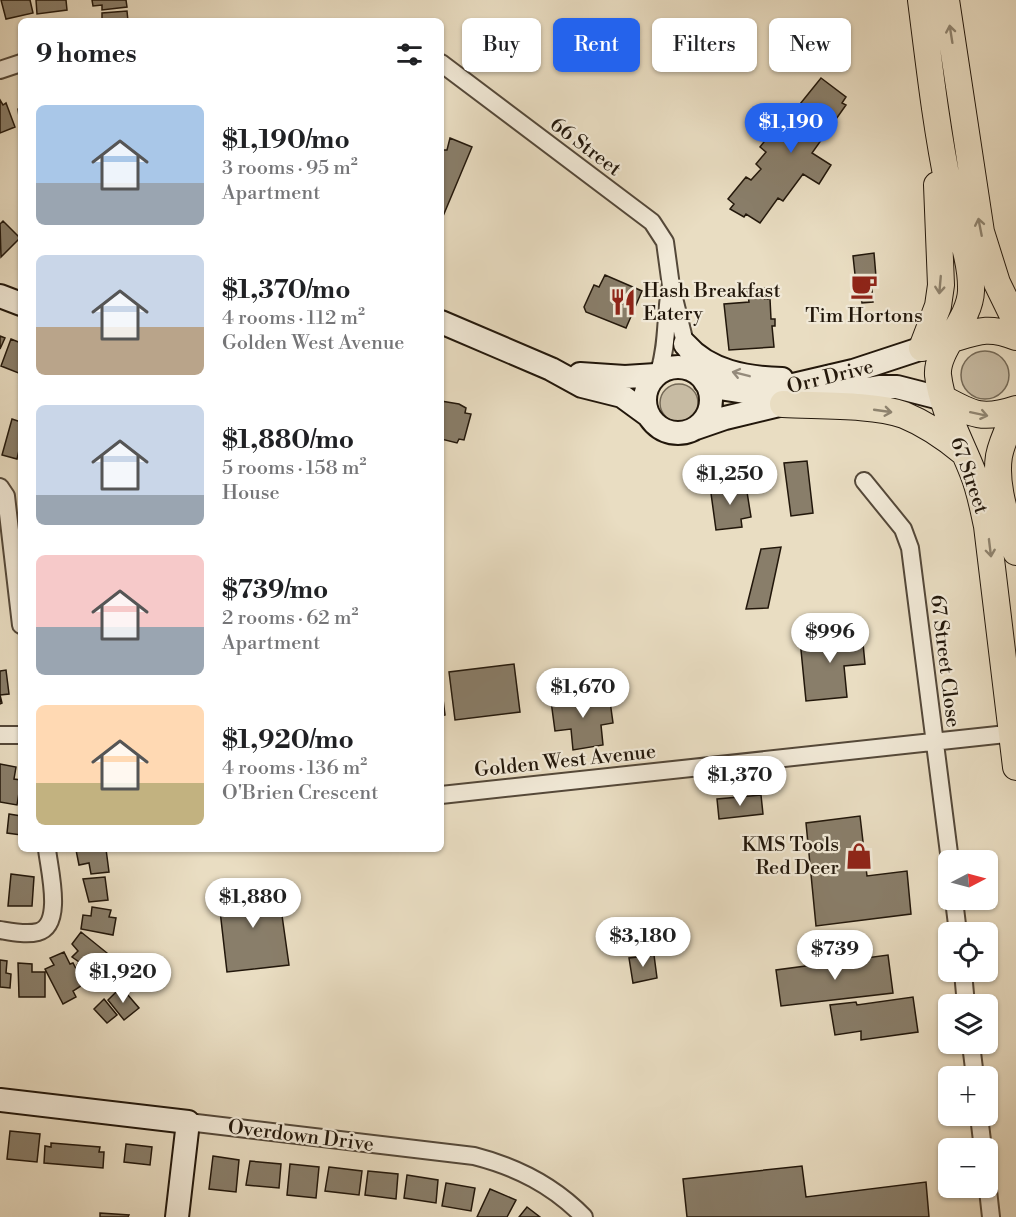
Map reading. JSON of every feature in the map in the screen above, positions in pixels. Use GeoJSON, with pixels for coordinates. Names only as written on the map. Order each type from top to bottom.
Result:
{"type":"FeatureCollection","features":[{"type":"Feature","properties":{"kind":"main road"},"geometry":{"type":"LineString","coordinates":[[921,0],[937,122],[949,191],[970,273],[970,302],[966,315],[952,339]]}},
{"type":"Feature","properties":{"kind":"main road"},"geometry":{"type":"LineString","coordinates":[[946,0],[981,232],[997,283],[1016,322]]}},
{"type":"Feature","properties":{"kind":"main road"},"geometry":{"type":"LineString","coordinates":[[922,348],[938,306],[941,285],[936,200],[937,122]]}},
{"type":"Feature","properties":{"kind":"main road"},"geometry":{"type":"LineString","coordinates":[[997,283],[1016,302]]}},
{"type":"Feature","properties":{"kind":"main road"},"geometry":{"type":"LineString","coordinates":[[952,339],[976,330],[990,329],[1016,337]]}},
{"type":"Feature","properties":{"kind":"main road","name":"67 Street"},"geometry":{"type":"LineString","coordinates":[[952,339],[939,366],[940,384],[963,452],[973,473],[987,526],[1014,733],[1016,767]]}},
{"type":"Feature","properties":{"kind":"main road"},"geometry":{"type":"LineString","coordinates":[[944,399],[966,411],[980,415],[992,417],[1016,411]]}},
{"type":"Feature","properties":{"kind":"main road"},"geometry":{"type":"LineString","coordinates":[[783,404],[858,408],[904,415],[940,434],[963,452]]}},
{"type":"Feature","properties":{"kind":"main road","name":"67 Street"},"geometry":{"type":"LineString","coordinates":[[1016,411],[999,456],[998,476],[1016,552]]}},
{"type":"Feature","properties":{"kind":"street"},"geometry":{"type":"LineString","coordinates":[[0,70],[18,64]]}},
{"type":"Feature","properties":{"kind":"street","name":"66 Street"},"geometry":{"type":"LineString","coordinates":[[444,65],[652,222],[665,242],[671,286],[685,344],[692,362],[703,378]]}},
{"type":"Feature","properties":{"kind":"street","name":"66 Street"},"geometry":{"type":"LineString","coordinates":[[657,374],[665,352],[666,314],[671,286]]}},
{"type":"Feature","properties":{"kind":"street"},"geometry":{"type":"LineString","coordinates":[[0,296],[18,303]]}},
{"type":"Feature","properties":{"kind":"street"},"geometry":{"type":"LineString","coordinates":[[444,323],[466,331],[582,386],[622,396],[648,415],[661,429],[670,432],[688,432],[696,428],[709,412],[710,391],[703,378],[691,369],[669,368],[657,374],[625,377],[557,373]]}},
{"type":"Feature","properties":{"kind":"street","name":"Orr Drive"},"geometry":{"type":"LineString","coordinates":[[703,378],[719,388],[751,393],[853,371],[952,339]]}},
{"type":"Feature","properties":{"kind":"street"},"geometry":{"type":"LineString","coordinates":[[685,344],[693,353],[713,366],[747,376],[820,378]]}},
{"type":"Feature","properties":{"kind":"street"},"geometry":{"type":"LineString","coordinates":[[648,415],[645,394],[649,383],[657,374]]}},
{"type":"Feature","properties":{"kind":"street","name":"Orr Drive"},"geometry":{"type":"LineString","coordinates":[[696,428],[725,418],[783,404],[887,386],[944,399]]}},
{"type":"Feature","properties":{"kind":"street","name":"67 Street Close"},"geometry":{"type":"LineString","coordinates":[[864,481],[903,529],[910,549],[949,850]]}},
{"type":"Feature","properties":{"kind":"street"},"geometry":{"type":"LineString","coordinates":[[0,487],[6,496],[5,538],[18,609]]}},
{"type":"Feature","properties":{"kind":"street","name":"Golden West Avenue"},"geometry":{"type":"LineString","coordinates":[[444,795],[1014,733]]}},
{"type":"Feature","properties":{"kind":"street"},"geometry":{"type":"LineString","coordinates":[[0,735],[18,735]]}},
{"type":"Feature","properties":{"kind":"street"},"geometry":{"type":"LineString","coordinates":[[0,930],[37,932],[45,929],[50,923],[53,909],[47,852]]}},
{"type":"Feature","properties":{"kind":"street","name":"Overdown Drive"},"geometry":{"type":"LineString","coordinates":[[0,1100],[474,1156],[534,1178],[552,1188],[585,1217]]}},
{"type":"Feature","properties":{"kind":"street"},"geometry":{"type":"LineString","coordinates":[[177,1217],[188,1122]]}},
{"type":"Feature","properties":{"kind":"street"},"geometry":{"type":"LineString","coordinates":[[989,1198],[991,1217]]}},
{"type":"Feature","properties":{"kind":"shaded area"},"geometry":{"type":"Polygon","coordinates":[[[985,351],[1002,358],[1009,375],[1002,392],[985,399],[968,392],[961,375],[968,358],[985,351]]]}},
{"type":"Feature","properties":{"kind":"shaded area"},"geometry":{"type":"Polygon","coordinates":[[[679,384],[686,385],[692,390],[697,396],[697,410],[692,416],[686,421],[679,422],[672,421],[666,416],[661,410],[660,403],[661,396],[666,390],[672,385],[679,384]]]}},
{"type":"Feature","properties":{"kind":"building"},"geometry":{"type":"Polygon","coordinates":[[[1,0],[30,0],[33,13],[6,19],[1,0]]]}},
{"type":"Feature","properties":{"kind":"building"},"geometry":{"type":"Polygon","coordinates":[[[36,0],[66,0],[67,10],[37,14],[36,0]]]}},
{"type":"Feature","properties":{"kind":"building"},"geometry":{"type":"Polygon","coordinates":[[[92,0],[126,0],[127,7],[102,10],[102,5],[93,6],[92,0]]]}},
{"type":"Feature","properties":{"kind":"building"},"geometry":{"type":"Polygon","coordinates":[[[127,11],[128,18],[102,18],[102,13],[127,11]]]}},
{"type":"Feature","properties":{"kind":"building"},"geometry":{"type":"Polygon","coordinates":[[[821,78],[846,97],[842,103],[846,105],[812,153],[831,165],[819,184],[803,174],[783,201],[778,198],[760,223],[746,214],[744,217],[730,209],[734,204],[728,199],[746,177],[751,180],[761,169],[756,164],[766,152],[760,147],[771,133],[775,135],[821,78]]]}},
{"type":"Feature","properties":{"kind":"building"},"geometry":{"type":"Polygon","coordinates":[[[0,100],[3,105],[6,103],[15,127],[0,133],[0,100]]]}},
{"type":"Feature","properties":{"kind":"building"},"geometry":{"type":"Polygon","coordinates":[[[450,138],[472,147],[444,214],[444,150],[447,150],[450,138]]]}},
{"type":"Feature","properties":{"kind":"building"},"geometry":{"type":"Polygon","coordinates":[[[3,221],[18,236],[18,240],[1,257],[0,224],[3,221]]]}},
{"type":"Feature","properties":{"kind":"building","name":"Tim Hortons"},"geometry":{"type":"Polygon","coordinates":[[[874,253],[876,277],[871,278],[873,302],[862,303],[860,293],[857,293],[853,256],[874,253]]]}},
{"type":"Feature","properties":{"kind":"building"},"geometry":{"type":"Polygon","coordinates":[[[605,275],[642,291],[626,328],[586,312],[584,307],[594,285],[599,287],[605,275]]]}},
{"type":"Feature","properties":{"kind":"building"},"geometry":{"type":"Polygon","coordinates":[[[764,288],[765,299],[770,299],[771,319],[775,319],[775,326],[772,326],[774,347],[729,350],[724,304],[749,302],[747,289],[764,288]]]}},
{"type":"Feature","properties":{"kind":"building"},"geometry":{"type":"Polygon","coordinates":[[[0,336],[5,338],[0,349],[0,336]]]}},
{"type":"Feature","properties":{"kind":"building"},"geometry":{"type":"Polygon","coordinates":[[[11,339],[18,342],[18,373],[1,366],[11,339]]]}},
{"type":"Feature","properties":{"kind":"building"},"geometry":{"type":"Polygon","coordinates":[[[444,402],[459,404],[466,408],[465,413],[471,414],[464,440],[459,439],[457,443],[444,440],[444,402]]]}},
{"type":"Feature","properties":{"kind":"building"},"geometry":{"type":"Polygon","coordinates":[[[12,419],[18,421],[17,459],[2,455],[12,419]]]}},
{"type":"Feature","properties":{"kind":"building"},"geometry":{"type":"Polygon","coordinates":[[[807,461],[813,513],[791,516],[784,463],[807,461]]]}},
{"type":"Feature","properties":{"kind":"building"},"geometry":{"type":"Polygon","coordinates":[[[743,483],[744,493],[747,492],[751,517],[741,519],[742,527],[716,530],[710,486],[743,483]]]}},
{"type":"Feature","properties":{"kind":"building"},"geometry":{"type":"Polygon","coordinates":[[[781,547],[768,608],[746,609],[761,549],[781,547]]]}},
{"type":"Feature","properties":{"kind":"building"},"geometry":{"type":"Polygon","coordinates":[[[862,633],[865,664],[844,666],[847,697],[806,701],[800,640],[862,633]]]}},
{"type":"Feature","properties":{"kind":"building"},"geometry":{"type":"Polygon","coordinates":[[[514,664],[520,712],[455,720],[449,672],[514,664]]]}},
{"type":"Feature","properties":{"kind":"building"},"geometry":{"type":"Polygon","coordinates":[[[6,670],[9,694],[0,695],[0,671],[6,670]]]}},
{"type":"Feature","properties":{"kind":"building"},"geometry":{"type":"Polygon","coordinates":[[[609,694],[613,723],[601,725],[603,745],[573,750],[571,729],[555,731],[551,701],[609,694]]]}},
{"type":"Feature","properties":{"kind":"building"},"geometry":{"type":"Polygon","coordinates":[[[0,764],[16,767],[14,779],[18,780],[17,805],[0,802],[0,764]]]}},
{"type":"Feature","properties":{"kind":"building"},"geometry":{"type":"Polygon","coordinates":[[[761,795],[763,814],[719,819],[717,799],[761,795]]]}},
{"type":"Feature","properties":{"kind":"building"},"geometry":{"type":"Polygon","coordinates":[[[9,814],[18,816],[18,835],[7,833],[9,814]]]}},
{"type":"Feature","properties":{"kind":"building"},"geometry":{"type":"Polygon","coordinates":[[[860,816],[867,876],[907,871],[911,914],[816,926],[806,823],[860,816]]]}},
{"type":"Feature","properties":{"kind":"building"},"geometry":{"type":"Polygon","coordinates":[[[76,852],[106,852],[109,872],[91,874],[89,863],[79,865],[76,852]]]}},
{"type":"Feature","properties":{"kind":"building"},"geometry":{"type":"Polygon","coordinates":[[[11,874],[34,877],[32,906],[8,906],[11,874]]]}},
{"type":"Feature","properties":{"kind":"building"},"geometry":{"type":"Polygon","coordinates":[[[105,877],[108,900],[89,902],[83,879],[105,877]]]}},
{"type":"Feature","properties":{"kind":"building"},"geometry":{"type":"Polygon","coordinates":[[[278,887],[289,965],[227,972],[218,893],[278,887]]]}},
{"type":"Feature","properties":{"kind":"building"},"geometry":{"type":"Polygon","coordinates":[[[92,907],[111,910],[109,917],[116,918],[113,935],[81,929],[83,915],[91,916],[92,907]]]}},
{"type":"Feature","properties":{"kind":"building"},"geometry":{"type":"Polygon","coordinates":[[[81,932],[112,957],[95,979],[77,965],[79,962],[72,957],[78,951],[72,944],[81,932]]]}},
{"type":"Feature","properties":{"kind":"building"},"geometry":{"type":"Polygon","coordinates":[[[64,952],[70,964],[73,963],[84,984],[73,991],[76,997],[63,1004],[45,969],[54,965],[50,958],[64,952]]]}},
{"type":"Feature","properties":{"kind":"building"},"geometry":{"type":"Polygon","coordinates":[[[654,955],[657,978],[633,983],[629,958],[654,955]]]}},
{"type":"Feature","properties":{"kind":"building"},"geometry":{"type":"Polygon","coordinates":[[[888,955],[893,993],[781,1006],[776,970],[888,955]]]}},
{"type":"Feature","properties":{"kind":"building"},"geometry":{"type":"Polygon","coordinates":[[[0,960],[7,961],[6,973],[11,974],[10,988],[0,987],[0,960]]]}},
{"type":"Feature","properties":{"kind":"building"},"geometry":{"type":"Polygon","coordinates":[[[18,963],[32,964],[32,972],[45,972],[45,997],[19,997],[18,963]]]}},
{"type":"Feature","properties":{"kind":"building"},"geometry":{"type":"Polygon","coordinates":[[[121,987],[139,1008],[124,1020],[108,1000],[121,987]]]}},
{"type":"Feature","properties":{"kind":"building"},"geometry":{"type":"Polygon","coordinates":[[[913,997],[918,1032],[861,1040],[861,1031],[835,1035],[830,1005],[856,1002],[857,1005],[913,997]]]}},
{"type":"Feature","properties":{"kind":"building"},"geometry":{"type":"Polygon","coordinates":[[[104,999],[117,1015],[107,1023],[94,1009],[104,999]]]}},
{"type":"Feature","properties":{"kind":"building"},"geometry":{"type":"Polygon","coordinates":[[[10,1131],[40,1134],[37,1162],[7,1159],[10,1131]]]}},
{"type":"Feature","properties":{"kind":"building"},"geometry":{"type":"Polygon","coordinates":[[[51,1143],[100,1147],[99,1152],[104,1152],[103,1168],[44,1163],[45,1146],[51,1147],[51,1143]]]}},
{"type":"Feature","properties":{"kind":"building"},"geometry":{"type":"Polygon","coordinates":[[[126,1144],[152,1147],[150,1165],[124,1162],[126,1144]]]}},
{"type":"Feature","properties":{"kind":"building"},"geometry":{"type":"Polygon","coordinates":[[[213,1156],[239,1160],[236,1192],[209,1189],[213,1156]]]}},
{"type":"Feature","properties":{"kind":"building"},"geometry":{"type":"Polygon","coordinates":[[[250,1161],[281,1164],[279,1188],[246,1185],[250,1161]]]}},
{"type":"Feature","properties":{"kind":"building"},"geometry":{"type":"Polygon","coordinates":[[[290,1164],[319,1167],[316,1198],[287,1195],[290,1164]]]}},
{"type":"Feature","properties":{"kind":"building"},"geometry":{"type":"Polygon","coordinates":[[[802,1166],[806,1197],[926,1182],[929,1217],[687,1217],[683,1179],[802,1166]]]}},
{"type":"Feature","properties":{"kind":"building"},"geometry":{"type":"Polygon","coordinates":[[[329,1167],[362,1171],[359,1195],[325,1191],[329,1167]]]}},
{"type":"Feature","properties":{"kind":"building"},"geometry":{"type":"Polygon","coordinates":[[[368,1171],[398,1174],[396,1199],[365,1195],[368,1171]]]}},
{"type":"Feature","properties":{"kind":"building"},"geometry":{"type":"Polygon","coordinates":[[[407,1175],[438,1180],[436,1203],[404,1198],[407,1175]]]}},
{"type":"Feature","properties":{"kind":"building"},"geometry":{"type":"Polygon","coordinates":[[[446,1183],[475,1188],[471,1211],[442,1206],[446,1183]]]}},
{"type":"Feature","properties":{"kind":"building"},"geometry":{"type":"Polygon","coordinates":[[[490,1189],[516,1200],[507,1217],[477,1217],[490,1189]]]}},
{"type":"Feature","properties":{"kind":"building"},"geometry":{"type":"Polygon","coordinates":[[[527,1207],[540,1217],[519,1217],[527,1207]]]}},
{"type":"Feature","properties":{"kind":"building"},"geometry":{"type":"Polygon","coordinates":[[[100,1213],[129,1215],[128,1217],[100,1217],[100,1213]]]}},
{"type":"Feature","properties":{"kind":"place","name":"Tim Hortons"},"geometry":{"type":"Point","coordinates":[864,286]}},
{"type":"Feature","properties":{"kind":"place","name":"Hash Breakfast Eatery"},"geometry":{"type":"Point","coordinates":[623,302]}},
{"type":"Feature","properties":{"kind":"place","name":"KMS Tools Red Deer"},"geometry":{"type":"Point","coordinates":[859,856]}}]}
